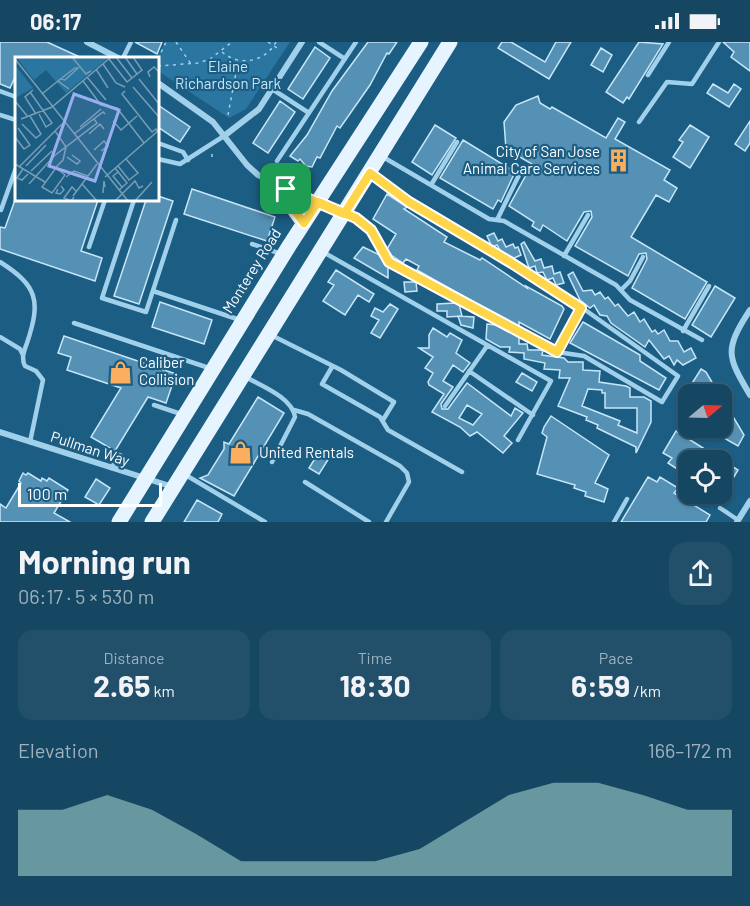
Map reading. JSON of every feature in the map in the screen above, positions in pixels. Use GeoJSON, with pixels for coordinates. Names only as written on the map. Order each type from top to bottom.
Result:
{"type":"FeatureCollection","features":[{"type":"Feature","properties":{"kind":"main road","name":"Monterey Road"},"geometry":{"type":"LineString","coordinates":[[119,522],[242,320],[421,42]]}},
{"type":"Feature","properties":{"kind":"main road"},"geometry":{"type":"LineString","coordinates":[[152,522],[450,42]]}},
{"type":"Feature","properties":{"kind":"main road"},"geometry":{"type":"LineString","coordinates":[[286,189],[292,207],[304,223]]}},
{"type":"Feature","properties":{"kind":"street"},"geometry":{"type":"LineString","coordinates":[[87,42],[118,57]]}},
{"type":"Feature","properties":{"kind":"street"},"geometry":{"type":"LineString","coordinates":[[224,136],[259,109],[302,42]]}},
{"type":"Feature","properties":{"kind":"street"},"geometry":{"type":"LineString","coordinates":[[159,84],[213,122],[253,171],[286,189],[344,214]]}},
{"type":"Feature","properties":{"kind":"street"},"geometry":{"type":"LineString","coordinates":[[750,310],[736,332],[731,347],[733,366],[750,396]]}},
{"type":"Feature","properties":{"kind":"street","name":"Pullman Way"},"geometry":{"type":"LineString","coordinates":[[0,432],[173,487]]}},
{"type":"Feature","properties":{"kind":"street"},"geometry":{"type":"LineString","coordinates":[[737,521],[746,515],[750,501]]}},
{"type":"Feature","properties":{"kind":"lane"},"geometry":{"type":"LineString","coordinates":[[121,57],[131,42]]}},
{"type":"Feature","properties":{"kind":"lane"},"geometry":{"type":"LineString","coordinates":[[319,42],[345,58]]}},
{"type":"Feature","properties":{"kind":"lane"},"geometry":{"type":"LineString","coordinates":[[277,161],[356,42]]}},
{"type":"Feature","properties":{"kind":"lane"},"geometry":{"type":"LineString","coordinates":[[648,75],[669,42]]}},
{"type":"Feature","properties":{"kind":"lane"},"geometry":{"type":"LineString","coordinates":[[639,122],[667,82],[692,84],[719,42]]}},
{"type":"Feature","properties":{"kind":"lane"},"geometry":{"type":"LineString","coordinates":[[272,89],[309,113]]}},
{"type":"Feature","properties":{"kind":"lane"},"geometry":{"type":"LineString","coordinates":[[0,91],[15,97]]}},
{"type":"Feature","properties":{"kind":"lane"},"geometry":{"type":"LineString","coordinates":[[0,116],[15,120]]}},
{"type":"Feature","properties":{"kind":"lane"},"geometry":{"type":"LineString","coordinates":[[159,159],[174,164],[188,160],[224,136]]}},
{"type":"Feature","properties":{"kind":"lane"},"geometry":{"type":"LineString","coordinates":[[431,185],[457,142]]}},
{"type":"Feature","properties":{"kind":"lane"},"geometry":{"type":"LineString","coordinates":[[159,143],[183,152],[188,160]]}},
{"type":"Feature","properties":{"kind":"lane"},"geometry":{"type":"LineString","coordinates":[[380,156],[489,219],[504,221],[621,290],[630,300],[702,340]]}},
{"type":"Feature","properties":{"kind":"lane"},"geometry":{"type":"LineString","coordinates":[[1,210],[15,171]]}},
{"type":"Feature","properties":{"kind":"lane"},"geometry":{"type":"LineString","coordinates":[[344,214],[356,218],[371,230],[389,262],[557,352],[584,356],[662,402],[676,380],[676,373],[581,308],[510,262],[409,202],[370,173]]}},
{"type":"Feature","properties":{"kind":"lane"},"geometry":{"type":"LineString","coordinates":[[497,220],[519,175]]}},
{"type":"Feature","properties":{"kind":"lane"},"geometry":{"type":"LineString","coordinates":[[89,248],[105,201]]}},
{"type":"Feature","properties":{"kind":"lane"},"geometry":{"type":"LineString","coordinates":[[134,201],[102,298],[146,312],[176,220]]}},
{"type":"Feature","properties":{"kind":"lane"},"geometry":{"type":"LineString","coordinates":[[564,256],[588,215]]}},
{"type":"Feature","properties":{"kind":"lane"},"geometry":{"type":"LineString","coordinates":[[252,244],[284,255]]}},
{"type":"Feature","properties":{"kind":"lane"},"geometry":{"type":"LineString","coordinates":[[321,251],[550,381],[518,440]]}},
{"type":"Feature","properties":{"kind":"lane"},"geometry":{"type":"LineString","coordinates":[[621,290],[630,281],[643,257]]}},
{"type":"Feature","properties":{"kind":"lane"},"geometry":{"type":"LineString","coordinates":[[0,262],[31,286],[36,301],[35,319],[23,355]]}},
{"type":"Feature","properties":{"kind":"lane"},"geometry":{"type":"LineString","coordinates":[[683,331],[709,286]]}},
{"type":"Feature","properties":{"kind":"lane"},"geometry":{"type":"LineString","coordinates":[[153,291],[242,320]]}},
{"type":"Feature","properties":{"kind":"lane"},"geometry":{"type":"LineString","coordinates":[[557,352],[581,308]]}},
{"type":"Feature","properties":{"kind":"lane"},"geometry":{"type":"LineString","coordinates":[[74,323],[202,364],[212,370]]}},
{"type":"Feature","properties":{"kind":"lane"},"geometry":{"type":"LineString","coordinates":[[269,334],[341,370],[394,402],[383,420]]}},
{"type":"Feature","properties":{"kind":"lane"},"geometry":{"type":"LineString","coordinates":[[0,337],[20,349],[25,366],[36,371],[43,380],[30,442]]}},
{"type":"Feature","properties":{"kind":"lane"},"geometry":{"type":"LineString","coordinates":[[445,406],[487,345]]}},
{"type":"Feature","properties":{"kind":"lane"},"geometry":{"type":"LineString","coordinates":[[332,367],[322,384],[383,420],[388,430],[462,472]]}},
{"type":"Feature","properties":{"kind":"lane"},"geometry":{"type":"LineString","coordinates":[[469,371],[533,415]]}},
{"type":"Feature","properties":{"kind":"lane"},"geometry":{"type":"LineString","coordinates":[[243,375],[282,398],[294,410],[308,414],[400,466],[407,474],[409,482],[386,522]]}},
{"type":"Feature","properties":{"kind":"lane"},"geometry":{"type":"LineString","coordinates":[[154,405],[184,415]]}},
{"type":"Feature","properties":{"kind":"lane"},"geometry":{"type":"LineString","coordinates":[[272,462],[295,417],[294,410]]}},
{"type":"Feature","properties":{"kind":"lane"},"geometry":{"type":"LineString","coordinates":[[111,468],[120,455]]}},
{"type":"Feature","properties":{"kind":"lane"},"geometry":{"type":"LineString","coordinates":[[182,473],[265,522]]}},
{"type":"Feature","properties":{"kind":"lane"},"geometry":{"type":"LineString","coordinates":[[305,482],[369,522]]}},
{"type":"Feature","properties":{"kind":"lane"},"geometry":{"type":"LineString","coordinates":[[614,522],[627,500]]}},
{"type":"Feature","properties":{"kind":"lane"},"geometry":{"type":"LineString","coordinates":[[720,508],[737,521]]}},
{"type":"Feature","properties":{"kind":"path"},"geometry":{"type":"LineString","coordinates":[[159,57],[166,42]]}},
{"type":"Feature","properties":{"kind":"path"},"geometry":{"type":"LineString","coordinates":[[176,42],[191,65]]}},
{"type":"Feature","properties":{"kind":"path"},"geometry":{"type":"LineString","coordinates":[[159,66],[191,65],[221,52],[232,42]]}},
{"type":"Feature","properties":{"kind":"path"},"geometry":{"type":"LineString","coordinates":[[268,42],[280,50]]}},
{"type":"Feature","properties":{"kind":"path"},"geometry":{"type":"LineString","coordinates":[[221,52],[238,61],[256,60],[276,42]]}},
{"type":"Feature","properties":{"kind":"path"},"geometry":{"type":"LineString","coordinates":[[228,115],[238,61]]}},
{"type":"Feature","properties":{"kind":"green space","name":"Elaine Richardson Park"},"geometry":{"type":"Polygon","coordinates":[[[165,42],[290,42],[246,109],[229,118],[159,72],[158,57],[165,42]]]}},
{"type":"Feature","properties":{"kind":"building"},"geometry":{"type":"Polygon","coordinates":[[[0,42],[47,42],[80,57],[15,57],[15,77],[10,88],[0,84],[0,42]]]}},
{"type":"Feature","properties":{"kind":"building"},"geometry":{"type":"Polygon","coordinates":[[[135,42],[162,42],[157,54],[135,42]]]}},
{"type":"Feature","properties":{"kind":"building"},"geometry":{"type":"Polygon","coordinates":[[[368,42],[397,42],[389,54],[387,53],[370,85],[340,128],[337,126],[320,158],[317,157],[312,167],[306,166],[300,159],[298,161],[290,156],[307,135],[332,91],[368,42]]]}},
{"type":"Feature","properties":{"kind":"building"},"geometry":{"type":"Polygon","coordinates":[[[502,42],[511,42],[545,62],[556,42],[571,42],[549,79],[498,48],[502,42]]]}},
{"type":"Feature","properties":{"kind":"building"},"geometry":{"type":"Polygon","coordinates":[[[639,42],[663,44],[629,99],[627,97],[623,103],[606,92],[639,42]]]}},
{"type":"Feature","properties":{"kind":"building"},"geometry":{"type":"Polygon","coordinates":[[[723,42],[750,42],[750,71],[731,57],[734,52],[723,42]]]}},
{"type":"Feature","properties":{"kind":"building"},"geometry":{"type":"Polygon","coordinates":[[[315,47],[330,58],[303,99],[288,89],[315,47]]]}},
{"type":"Feature","properties":{"kind":"building"},"geometry":{"type":"Polygon","coordinates":[[[601,48],[612,55],[603,72],[591,65],[601,48]]]}},
{"type":"Feature","properties":{"kind":"building"},"geometry":{"type":"Polygon","coordinates":[[[713,84],[728,93],[734,84],[741,89],[729,107],[707,93],[713,84]]]}},
{"type":"Feature","properties":{"kind":"building"},"geometry":{"type":"Polygon","coordinates":[[[538,96],[540,103],[550,109],[552,107],[606,138],[618,118],[625,122],[615,139],[670,170],[664,180],[677,188],[669,202],[656,195],[631,237],[707,282],[685,319],[632,288],[647,259],[646,253],[639,254],[628,276],[575,246],[592,217],[591,211],[584,212],[567,241],[543,225],[540,231],[532,226],[534,222],[509,206],[532,164],[506,149],[504,122],[516,105],[538,96]]]}},
{"type":"Feature","properties":{"kind":"building"},"geometry":{"type":"Polygon","coordinates":[[[280,101],[295,112],[268,153],[253,143],[280,101]]]}},
{"type":"Feature","properties":{"kind":"building"},"geometry":{"type":"Polygon","coordinates":[[[159,106],[190,127],[180,142],[159,128],[159,106]]]}},
{"type":"Feature","properties":{"kind":"building"},"geometry":{"type":"Polygon","coordinates":[[[750,121],[750,143],[745,151],[735,144],[750,121]]]}},
{"type":"Feature","properties":{"kind":"building"},"geometry":{"type":"Polygon","coordinates":[[[435,125],[456,138],[432,175],[412,162],[435,125]]]}},
{"type":"Feature","properties":{"kind":"building"},"geometry":{"type":"Polygon","coordinates":[[[690,125],[709,137],[690,168],[673,157],[683,142],[679,140],[690,125]]]}},
{"type":"Feature","properties":{"kind":"building"},"geometry":{"type":"Polygon","coordinates":[[[463,140],[515,172],[501,202],[498,200],[493,209],[440,178],[463,140]]]}},
{"type":"Feature","properties":{"kind":"building"},"geometry":{"type":"Polygon","coordinates":[[[192,189],[275,217],[267,241],[184,214],[192,189]]]}},
{"type":"Feature","properties":{"kind":"building"},"geometry":{"type":"Polygon","coordinates":[[[387,194],[407,207],[404,209],[447,237],[444,242],[480,260],[482,258],[527,288],[526,286],[562,306],[564,309],[550,339],[519,322],[519,327],[417,270],[419,266],[406,259],[403,263],[391,255],[387,249],[396,234],[373,219],[387,194]]]}},
{"type":"Feature","properties":{"kind":"building"},"geometry":{"type":"Polygon","coordinates":[[[159,196],[173,201],[139,304],[114,296],[146,201],[159,201],[159,196]]]}},
{"type":"Feature","properties":{"kind":"building"},"geometry":{"type":"Polygon","coordinates":[[[15,200],[98,201],[81,251],[102,258],[95,281],[0,249],[0,227],[5,228],[15,200]]]}},
{"type":"Feature","properties":{"kind":"building"},"geometry":{"type":"Polygon","coordinates":[[[494,233],[498,241],[502,239],[506,247],[513,244],[515,248],[518,247],[521,255],[512,259],[501,252],[497,245],[492,247],[487,236],[494,233]]]}},
{"type":"Feature","properties":{"kind":"building"},"geometry":{"type":"Polygon","coordinates":[[[524,242],[535,261],[541,259],[544,268],[552,266],[554,274],[560,272],[564,283],[556,285],[553,278],[547,280],[543,272],[537,273],[535,266],[529,268],[521,244],[524,242]]]}},
{"type":"Feature","properties":{"kind":"building"},"geometry":{"type":"Polygon","coordinates":[[[363,247],[380,255],[388,266],[388,278],[354,258],[363,247]]]}},
{"type":"Feature","properties":{"kind":"building"},"geometry":{"type":"Polygon","coordinates":[[[336,270],[374,294],[369,302],[358,295],[345,315],[323,301],[334,285],[328,282],[336,270]]]}},
{"type":"Feature","properties":{"kind":"building"},"geometry":{"type":"Polygon","coordinates":[[[573,272],[583,291],[592,290],[595,295],[600,292],[605,299],[608,297],[615,306],[618,304],[628,316],[634,312],[640,322],[644,319],[652,332],[655,330],[658,334],[664,330],[670,341],[678,341],[684,352],[691,348],[696,358],[683,365],[677,360],[674,365],[669,356],[664,359],[649,340],[645,347],[611,323],[607,316],[600,315],[594,305],[590,308],[580,300],[568,275],[573,272]]]}},
{"type":"Feature","properties":{"kind":"building"},"geometry":{"type":"Polygon","coordinates":[[[404,282],[416,282],[417,291],[405,292],[404,282]]]}},
{"type":"Feature","properties":{"kind":"building"},"geometry":{"type":"Polygon","coordinates":[[[715,286],[735,298],[711,337],[692,325],[715,286]]]}},
{"type":"Feature","properties":{"kind":"building"},"geometry":{"type":"Polygon","coordinates":[[[160,302],[212,320],[204,344],[152,327],[160,302]]]}},
{"type":"Feature","properties":{"kind":"building"},"geometry":{"type":"Polygon","coordinates":[[[390,304],[398,309],[380,338],[371,333],[379,320],[371,316],[375,308],[383,312],[390,304]]]}},
{"type":"Feature","properties":{"kind":"building"},"geometry":{"type":"Polygon","coordinates":[[[437,304],[459,304],[462,316],[447,317],[447,311],[437,311],[437,304]]]}},
{"type":"Feature","properties":{"kind":"building"},"geometry":{"type":"Polygon","coordinates":[[[458,316],[474,317],[473,328],[461,325],[458,316]]]}},
{"type":"Feature","properties":{"kind":"building"},"geometry":{"type":"Polygon","coordinates":[[[583,322],[640,355],[640,361],[666,378],[659,390],[570,343],[583,322]]]}},
{"type":"Feature","properties":{"kind":"building"},"geometry":{"type":"Polygon","coordinates":[[[487,324],[496,325],[519,337],[519,344],[527,344],[528,350],[543,350],[542,355],[564,358],[568,362],[583,362],[583,370],[600,371],[599,382],[626,386],[630,388],[630,397],[644,397],[651,401],[651,422],[636,453],[636,447],[597,428],[598,425],[586,420],[587,417],[558,406],[570,378],[559,378],[560,370],[544,369],[545,363],[524,359],[524,353],[509,352],[510,347],[500,347],[486,339],[487,324]],[[588,389],[582,406],[620,421],[618,425],[637,433],[637,408],[605,408],[605,393],[602,393],[602,390],[588,389]]]}},
{"type":"Feature","properties":{"kind":"building"},"geometry":{"type":"Polygon","coordinates":[[[433,328],[447,337],[450,333],[462,340],[456,353],[470,363],[463,372],[453,365],[443,381],[453,387],[441,404],[442,409],[448,409],[467,383],[511,416],[515,408],[523,413],[504,436],[512,443],[503,453],[477,432],[470,436],[460,427],[432,412],[444,394],[429,385],[428,382],[433,373],[425,368],[433,357],[419,348],[429,348],[429,335],[433,328]],[[467,405],[459,418],[473,425],[482,414],[467,405]]]}},
{"type":"Feature","properties":{"kind":"building","name":"Caliber Collision"},"geometry":{"type":"Polygon","coordinates":[[[64,336],[176,374],[166,403],[148,397],[115,451],[91,437],[121,388],[67,370],[71,357],[58,353],[64,336]]]}},
{"type":"Feature","properties":{"kind":"building"},"geometry":{"type":"Polygon","coordinates":[[[701,369],[706,372],[713,384],[692,384],[701,369]]]}},
{"type":"Feature","properties":{"kind":"building"},"geometry":{"type":"Polygon","coordinates":[[[522,373],[537,382],[532,391],[516,382],[522,373]]]}},
{"type":"Feature","properties":{"kind":"building"},"geometry":{"type":"Polygon","coordinates":[[[258,397],[284,413],[234,496],[200,478],[208,475],[224,449],[224,442],[229,444],[258,397]]]}},
{"type":"Feature","properties":{"kind":"building"},"geometry":{"type":"Polygon","coordinates":[[[732,415],[744,435],[738,446],[724,438],[732,438],[732,415]]]}},
{"type":"Feature","properties":{"kind":"building"},"geometry":{"type":"Polygon","coordinates":[[[551,416],[609,455],[595,483],[608,489],[604,502],[585,496],[586,492],[574,488],[575,485],[537,474],[547,437],[542,433],[551,416]]]}},
{"type":"Feature","properties":{"kind":"building"},"geometry":{"type":"Polygon","coordinates":[[[676,431],[678,438],[687,438],[706,450],[678,450],[678,470],[668,463],[672,458],[663,453],[676,431]]]}},
{"type":"Feature","properties":{"kind":"building"},"geometry":{"type":"Polygon","coordinates":[[[321,449],[331,455],[319,474],[309,468],[321,449]]]}},
{"type":"Feature","properties":{"kind":"building"},"geometry":{"type":"Polygon","coordinates":[[[732,466],[738,470],[732,480],[732,466]]]}},
{"type":"Feature","properties":{"kind":"building"},"geometry":{"type":"Polygon","coordinates":[[[23,473],[26,475],[28,473],[41,481],[42,478],[47,481],[49,478],[68,490],[54,513],[70,522],[0,522],[0,504],[6,508],[21,483],[19,481],[23,473]]]}},
{"type":"Feature","properties":{"kind":"building"},"geometry":{"type":"Polygon","coordinates":[[[648,477],[657,482],[660,477],[678,488],[674,493],[678,495],[678,504],[692,504],[710,515],[706,522],[621,522],[648,477]]]}},
{"type":"Feature","properties":{"kind":"building"},"geometry":{"type":"Polygon","coordinates":[[[96,479],[110,488],[99,505],[85,497],[96,479]]]}},
{"type":"Feature","properties":{"kind":"building"},"geometry":{"type":"Polygon","coordinates":[[[197,500],[222,514],[218,522],[184,522],[197,500]]]}},
{"type":"Feature","properties":{"kind":"place","name":"City of San Jose Animal Care Services"},"geometry":{"type":"Point","coordinates":[618,161]}},
{"type":"Feature","properties":{"kind":"place","name":"Caliber Collision"},"geometry":{"type":"Point","coordinates":[121,372]}},
{"type":"Feature","properties":{"kind":"place","name":"United Rentals"},"geometry":{"type":"Point","coordinates":[241,453]}},
{"type":"Feature","properties":{"kind":"route"},"geometry":{"type":"LineString","coordinates":[[286,189],[292,207],[304,223],[318,202],[344,214],[356,218],[371,230],[389,262],[557,352],[581,308],[567,297],[409,202],[370,173],[344,214],[318,202],[286,189]]}}]}
